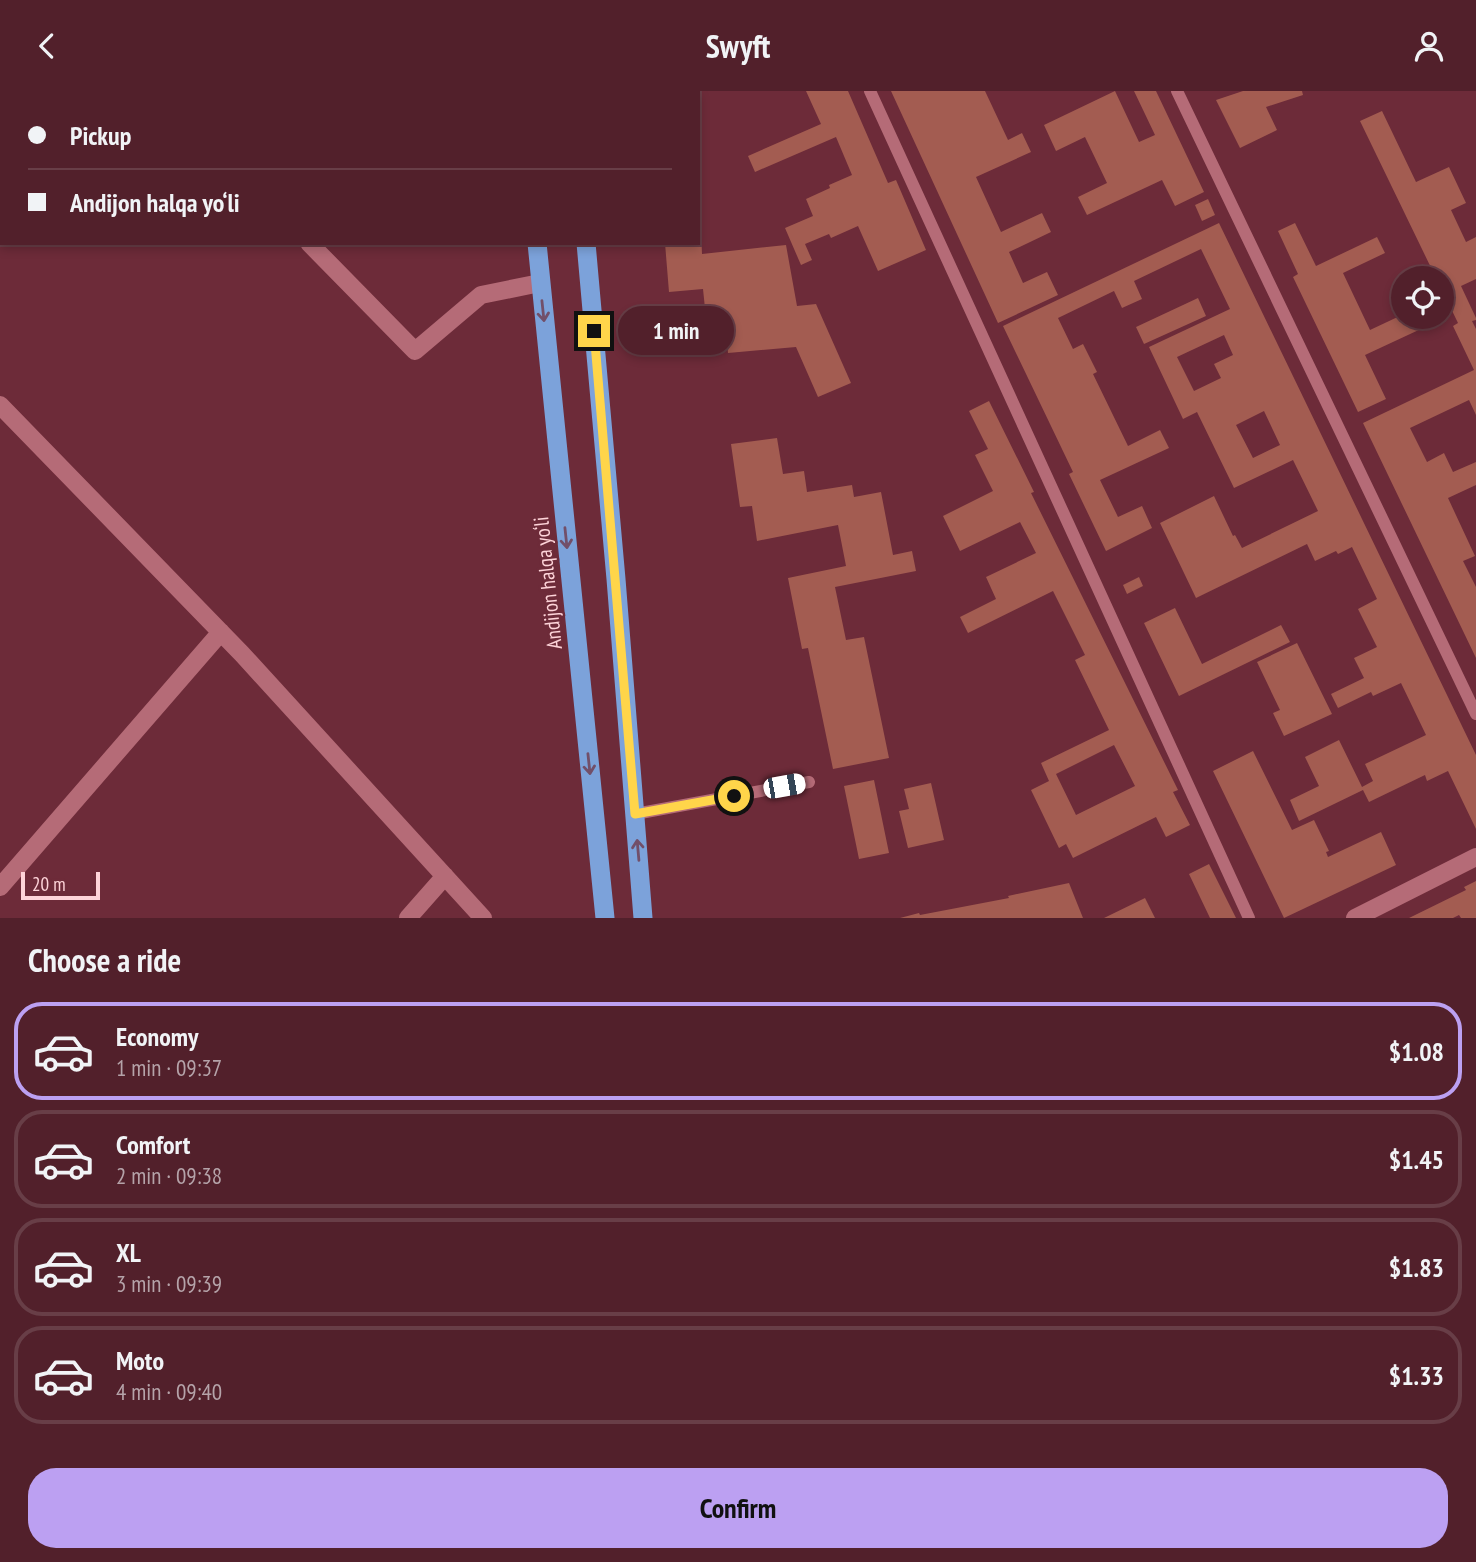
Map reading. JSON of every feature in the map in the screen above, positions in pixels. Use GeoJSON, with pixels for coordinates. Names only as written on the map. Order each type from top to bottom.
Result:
{"type":"FeatureCollection","features":[{"type":"Feature","properties":{"kind":"highway","name":"Andijon halqa yo‘li"},"geometry":{"type":"LineString","coordinates":[[537,245],[605,918]]}},
{"type":"Feature","properties":{"kind":"highway"},"geometry":{"type":"LineString","coordinates":[[586,245],[643,918]]}},
{"type":"Feature","properties":{"kind":"street"},"geometry":{"type":"LineString","coordinates":[[311,245],[415,351],[481,295],[540,283]]}},
{"type":"Feature","properties":{"kind":"street"},"geometry":{"type":"LineString","coordinates":[[0,405],[221,632],[483,918]]}},
{"type":"Feature","properties":{"kind":"street"},"geometry":{"type":"LineString","coordinates":[[0,887],[221,632]]}},
{"type":"Feature","properties":{"kind":"street"},"geometry":{"type":"LineString","coordinates":[[1354,918],[1476,857]]}},
{"type":"Feature","properties":{"kind":"street"},"geometry":{"type":"LineString","coordinates":[[408,918],[444,876]]}},
{"type":"Feature","properties":{"kind":"lane"},"geometry":{"type":"LineString","coordinates":[[870,91],[1249,918]]}},
{"type":"Feature","properties":{"kind":"lane"},"geometry":{"type":"LineString","coordinates":[[1177,91],[1476,714]]}},
{"type":"Feature","properties":{"kind":"lane"},"geometry":{"type":"LineString","coordinates":[[635,814],[809,782]]}},
{"type":"Feature","properties":{"kind":"building"},"geometry":{"type":"Polygon","coordinates":[[[806,91],[848,91],[888,183],[896,180],[926,250],[878,271],[858,226],[831,238],[829,234],[805,244],[812,260],[801,265],[785,228],[813,216],[806,199],[852,175],[836,137],[755,172],[748,156],[821,124],[806,91]]]}},
{"type":"Feature","properties":{"kind":"building"},"geometry":{"type":"Polygon","coordinates":[[[891,91],[985,91],[1008,140],[1022,133],[1031,152],[976,177],[1001,232],[1042,213],[1051,232],[1009,252],[1023,283],[1047,272],[1058,295],[998,323],[891,91]]]}},
{"type":"Feature","properties":{"kind":"building"},"geometry":{"type":"Polygon","coordinates":[[[1115,91],[1139,142],[1155,135],[1134,91],[1156,91],[1204,192],[1175,206],[1162,180],[1087,215],[1078,197],[1107,183],[1085,137],[1056,151],[1044,125],[1115,91]]]}},
{"type":"Feature","properties":{"kind":"building"},"geometry":{"type":"Polygon","coordinates":[[[1243,91],[1302,91],[1303,95],[1266,107],[1277,130],[1240,148],[1216,100],[1243,91]]]}},
{"type":"Feature","properties":{"kind":"building"},"geometry":{"type":"Polygon","coordinates":[[[1382,111],[1416,182],[1449,167],[1466,203],[1451,210],[1466,242],[1476,237],[1476,279],[1461,286],[1476,318],[1472,321],[1476,329],[1476,415],[1469,400],[1410,428],[1427,462],[1444,453],[1453,472],[1476,462],[1476,485],[1448,498],[1475,556],[1463,561],[1476,587],[1476,658],[1363,423],[1474,370],[1454,328],[1458,323],[1454,315],[1454,266],[1430,266],[1360,121],[1382,111]]]}},
{"type":"Feature","properties":{"kind":"building"},"geometry":{"type":"Polygon","coordinates":[[[1208,199],[1215,215],[1202,221],[1195,205],[1208,199]]]}},
{"type":"Feature","properties":{"kind":"building"},"geometry":{"type":"Polygon","coordinates":[[[700,207],[702,254],[786,245],[797,306],[816,304],[851,383],[818,397],[796,347],[728,353],[725,316],[706,318],[703,289],[669,292],[665,245],[700,245],[700,207]]]}},
{"type":"Feature","properties":{"kind":"building"},"geometry":{"type":"Polygon","coordinates":[[[1219,223],[1476,755],[1476,829],[1448,771],[1427,781],[1425,775],[1369,802],[1363,790],[1299,821],[1290,800],[1319,786],[1305,757],[1339,740],[1362,787],[1373,781],[1365,764],[1426,735],[1401,683],[1373,696],[1371,692],[1338,708],[1331,694],[1364,678],[1354,658],[1377,647],[1358,609],[1377,599],[1352,547],[1315,561],[1307,544],[1196,598],[1160,523],[1214,496],[1233,536],[1235,535],[1242,548],[1318,511],[1293,460],[1234,488],[1197,412],[1183,419],[1149,347],[1230,309],[1201,249],[1134,281],[1142,299],[1122,308],[1114,291],[1058,318],[1073,349],[1083,344],[1097,372],[1093,374],[1128,446],[1160,430],[1169,448],[1100,480],[1118,517],[1142,506],[1152,528],[1106,551],[1069,474],[1073,472],[1003,326],[1219,223]],[[1224,335],[1177,357],[1194,391],[1221,378],[1214,364],[1233,355],[1224,335]],[[1264,411],[1236,425],[1253,458],[1280,445],[1264,411]]]}},
{"type":"Feature","properties":{"kind":"building"},"geometry":{"type":"Polygon","coordinates":[[[1295,223],[1316,266],[1377,237],[1385,253],[1343,273],[1370,330],[1391,320],[1391,329],[1421,329],[1365,355],[1386,399],[1358,412],[1293,277],[1298,274],[1278,231],[1295,223]]]}},
{"type":"Feature","properties":{"kind":"building"},"geometry":{"type":"Polygon","coordinates":[[[1198,298],[1206,316],[1144,344],[1136,327],[1198,298]]]}},
{"type":"Feature","properties":{"kind":"building"},"geometry":{"type":"Polygon","coordinates":[[[989,401],[1034,492],[1031,493],[1178,790],[1173,792],[1190,825],[1166,837],[1156,817],[1073,858],[1066,844],[1059,848],[1031,790],[1049,781],[1041,763],[1109,730],[1075,660],[1085,655],[1053,591],[968,633],[960,617],[996,599],[986,577],[1036,553],[1020,522],[960,551],[943,516],[993,491],[975,455],[988,449],[969,411],[989,401]],[[1114,745],[1056,774],[1076,815],[1135,786],[1114,745]]]}},
{"type":"Feature","properties":{"kind":"building"},"geometry":{"type":"Polygon","coordinates":[[[777,438],[783,474],[804,471],[807,492],[852,485],[854,497],[881,492],[893,555],[912,551],[916,571],[835,587],[846,640],[864,637],[889,758],[833,769],[808,648],[802,649],[788,578],[846,566],[838,525],[757,541],[752,506],[740,507],[731,444],[777,438]]]}},
{"type":"Feature","properties":{"kind":"building"},"geometry":{"type":"Polygon","coordinates":[[[1139,577],[1143,586],[1127,594],[1123,585],[1139,577]]]}},
{"type":"Feature","properties":{"kind":"building"},"geometry":{"type":"Polygon","coordinates":[[[1175,608],[1202,664],[1281,625],[1290,642],[1179,696],[1144,623],[1175,608]]]}},
{"type":"Feature","properties":{"kind":"building"},"geometry":{"type":"Polygon","coordinates":[[[1297,643],[1332,714],[1284,736],[1273,713],[1280,710],[1257,662],[1297,643]]]}},
{"type":"Feature","properties":{"kind":"building"},"geometry":{"type":"Polygon","coordinates":[[[1253,751],[1292,830],[1314,820],[1329,851],[1326,852],[1328,857],[1381,832],[1396,865],[1284,918],[1213,771],[1253,751]]]}},
{"type":"Feature","properties":{"kind":"building"},"geometry":{"type":"Polygon","coordinates":[[[874,780],[889,853],[859,859],[844,786],[874,780]]]}},
{"type":"Feature","properties":{"kind":"building"},"geometry":{"type":"Polygon","coordinates":[[[931,783],[944,840],[908,848],[899,811],[909,809],[904,789],[931,783]]]}},
{"type":"Feature","properties":{"kind":"building"},"geometry":{"type":"Polygon","coordinates":[[[1209,864],[1236,918],[1210,918],[1189,874],[1209,864]]]}},
{"type":"Feature","properties":{"kind":"building"},"geometry":{"type":"Polygon","coordinates":[[[1476,881],[1476,918],[1461,918],[1459,915],[1453,918],[1409,918],[1466,890],[1464,887],[1476,881]]]}},
{"type":"Feature","properties":{"kind":"building"},"geometry":{"type":"Polygon","coordinates":[[[1069,883],[1083,918],[900,918],[1009,898],[1008,896],[1069,883]]]}},
{"type":"Feature","properties":{"kind":"building"},"geometry":{"type":"Polygon","coordinates":[[[1145,898],[1155,918],[1104,918],[1145,898]]]}},
{"type":"Feature","properties":{"kind":"route"},"geometry":{"type":"LineString","coordinates":[[594,331],[635,814],[734,796]]}}]}
